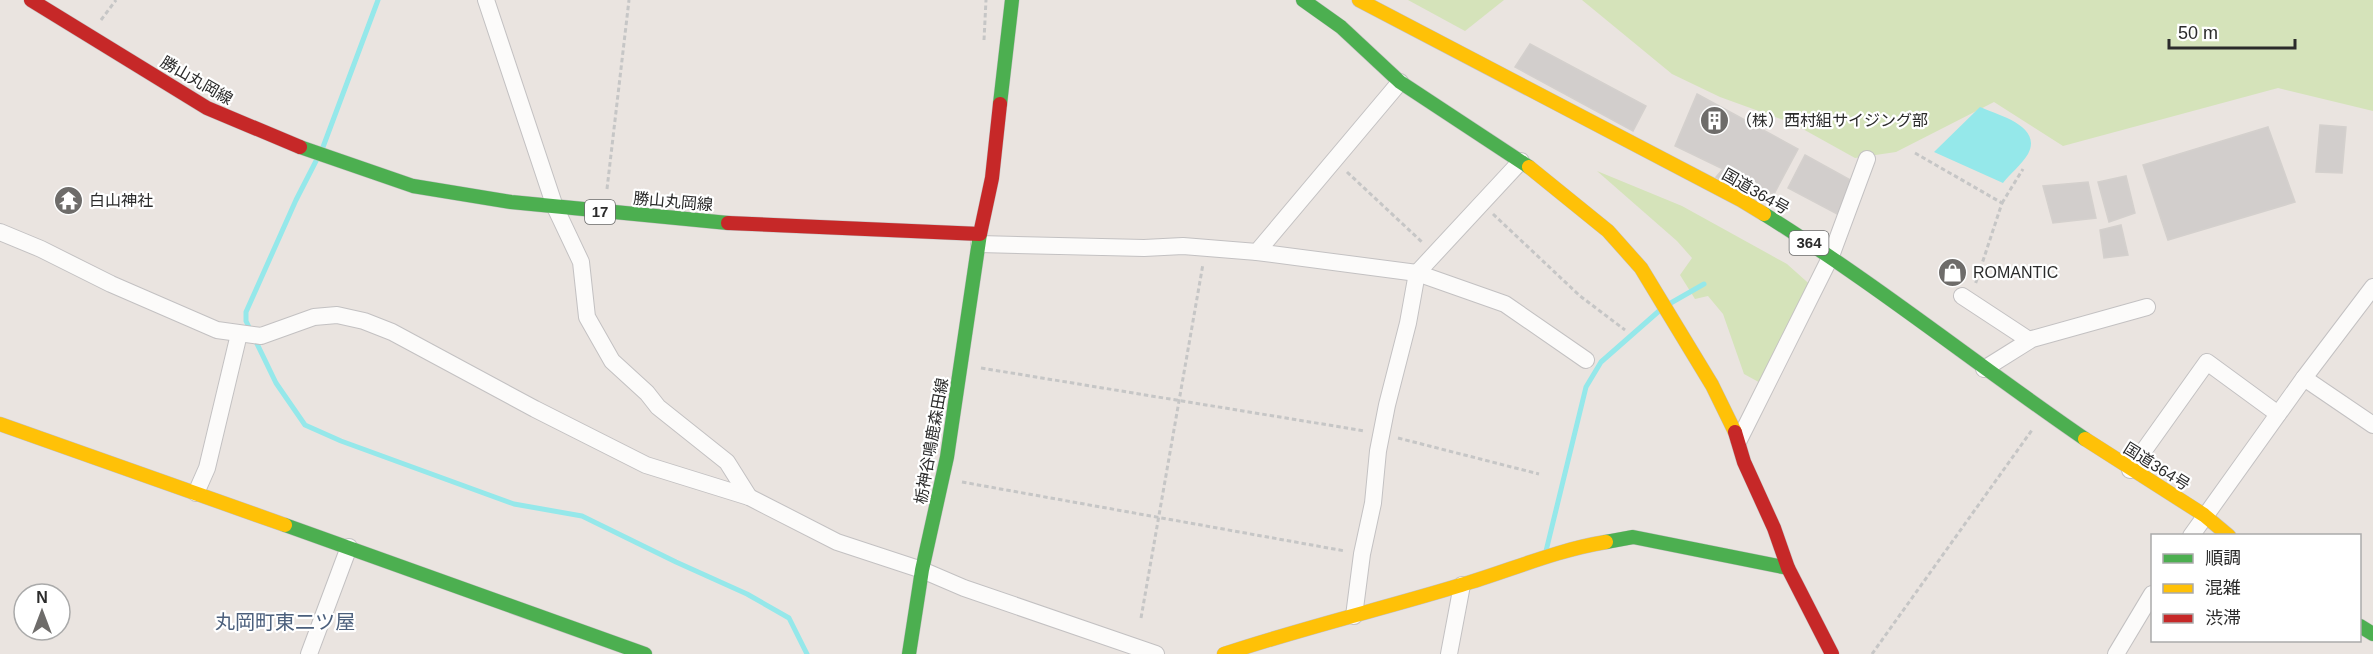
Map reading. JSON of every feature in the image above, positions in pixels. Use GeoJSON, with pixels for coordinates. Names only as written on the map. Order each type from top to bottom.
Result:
{"type":"FeatureCollection","features":[{"type":"Feature","properties":{"kind":"main road","name":"勝山丸岡線"},"geometry":{"type":"LineString","coordinates":[[31,0],[207,108],[317,154],[413,186],[605,212],[741,224],[980,239]]}},
{"type":"Feature","properties":{"kind":"main road"},"geometry":{"type":"LineString","coordinates":[[980,239],[992,178],[1012,0]]}},
{"type":"Feature","properties":{"kind":"main road"},"geometry":{"type":"LineString","coordinates":[[1303,0],[1341,27],[1400,82],[1521,161],[1608,231],[1641,268],[1712,386],[1740,440],[1744,462],[1774,528],[1788,568],[1832,654]]}},
{"type":"Feature","properties":{"kind":"main road","name":"国道364号"},"geometry":{"type":"LineString","coordinates":[[1359,0],[1741,200],[1831,256],[2045,412],[2130,470],[2204,515],[2227,534]]}},
{"type":"Feature","properties":{"kind":"main road","name":"栃神谷鳴鹿森田線"},"geometry":{"type":"LineString","coordinates":[[909,654],[922,570],[943,478],[980,239]]}},
{"type":"Feature","properties":{"kind":"main road"},"geometry":{"type":"LineString","coordinates":[[0,424],[645,654]]}},
{"type":"Feature","properties":{"kind":"main road"},"geometry":{"type":"LineString","coordinates":[[1224,654],[1287,633],[1462,585],[1581,546],[1633,537],[1788,568]]}},
{"type":"Feature","properties":{"kind":"street"},"geometry":{"type":"LineString","coordinates":[[486,0],[555,207],[581,262],[587,317],[612,361],[647,393],[658,407],[727,462],[749,498]]}},
{"type":"Feature","properties":{"kind":"street"},"geometry":{"type":"LineString","coordinates":[[1257,252],[1400,82]]}},
{"type":"Feature","properties":{"kind":"street"},"geometry":{"type":"LineString","coordinates":[[1740,440],[1831,256],[1867,159]]}},
{"type":"Feature","properties":{"kind":"street"},"geometry":{"type":"LineString","coordinates":[[1354,616],[1382,434],[1418,273],[1483,205],[1521,161]]}},
{"type":"Feature","properties":{"kind":"street"},"geometry":{"type":"LineString","coordinates":[[0,232],[206,325],[239,334],[261,336],[314,317],[337,315],[364,321],[392,332],[646,465],[749,498],[837,542],[1156,654]]}},
{"type":"Feature","properties":{"kind":"street"},"geometry":{"type":"LineString","coordinates":[[980,239],[1206,247],[1418,273],[1504,304],[1586,360]]}},
{"type":"Feature","properties":{"kind":"street"},"geometry":{"type":"LineString","coordinates":[[2192,534],[2304,378],[2373,287]]}},
{"type":"Feature","properties":{"kind":"street"},"geometry":{"type":"LineString","coordinates":[[1966,299],[2029,340]]}},
{"type":"Feature","properties":{"kind":"street"},"geometry":{"type":"LineString","coordinates":[[1984,369],[2029,340],[2147,307]]}},
{"type":"Feature","properties":{"kind":"street"},"geometry":{"type":"LineString","coordinates":[[196,493],[207,468],[239,334]]}},
{"type":"Feature","properties":{"kind":"street"},"geometry":{"type":"LineString","coordinates":[[2130,470],[2207,362],[2278,414]]}},
{"type":"Feature","properties":{"kind":"street"},"geometry":{"type":"LineString","coordinates":[[2304,378],[2373,425]]}},
{"type":"Feature","properties":{"kind":"street"},"geometry":{"type":"LineString","coordinates":[[309,654],[349,547]]}},
{"type":"Feature","properties":{"kind":"street"},"geometry":{"type":"LineString","coordinates":[[1449,654],[1462,585]]}},
{"type":"Feature","properties":{"kind":"street"},"geometry":{"type":"LineString","coordinates":[[2116,654],[2151,596]]}},
{"type":"Feature","properties":{"kind":"path"},"geometry":{"type":"LineString","coordinates":[[605,212],[628,0]]}},
{"type":"Feature","properties":{"kind":"path"},"geometry":{"type":"LineString","coordinates":[[1915,153],[2002,203]]}},
{"type":"Feature","properties":{"kind":"path"},"geometry":{"type":"LineString","coordinates":[[1334,160],[1435,254]]}},
{"type":"Feature","properties":{"kind":"path"},"geometry":{"type":"LineString","coordinates":[[1966,299],[2002,203],[2023,169]]}},
{"type":"Feature","properties":{"kind":"path"},"geometry":{"type":"LineString","coordinates":[[1483,205],[1580,296],[1625,330]]}},
{"type":"Feature","properties":{"kind":"path"},"geometry":{"type":"LineString","coordinates":[[1141,618],[1206,247]]}},
{"type":"Feature","properties":{"kind":"path"},"geometry":{"type":"LineString","coordinates":[[960,365],[1382,434],[1539,474]]}},
{"type":"Feature","properties":{"kind":"path"},"geometry":{"type":"LineString","coordinates":[[1872,654],[2045,412]]}},
{"type":"Feature","properties":{"kind":"path"},"geometry":{"type":"LineString","coordinates":[[943,478],[1362,554]]}},
{"type":"Feature","properties":{"kind":"green space"},"geometry":{"type":"Polygon","coordinates":[[[1408,0],[1504,0],[1465,31],[1408,0]]]}},
{"type":"Feature","properties":{"kind":"green space"},"geometry":{"type":"Polygon","coordinates":[[[1582,0],[2373,0],[2373,111],[2278,88],[2063,146],[1994,102],[1896,152],[1855,158],[1792,123],[1720,97],[1672,74],[1582,0]]]}},
{"type":"Feature","properties":{"kind":"green space"},"geometry":{"type":"Polygon","coordinates":[[[1597,171],[1682,206],[1787,264],[1815,289],[1766,386],[1744,374],[1723,314],[1708,296],[1695,299],[1680,275],[1692,258],[1677,241],[1597,171]]]}},
{"type":"Feature","properties":{"kind":"water"},"geometry":{"type":"Polygon","coordinates":[[[1980,107],[2016,123],[2029,136],[2031,144],[2028,154],[2003,183],[1934,152],[1980,107]]]}},
{"type":"Feature","properties":{"kind":"building"},"geometry":{"type":"Polygon","coordinates":[[[1530,44],[1646,106],[1633,131],[1515,67],[1530,44]]]}},
{"type":"Feature","properties":{"kind":"building","name":"（株）西村組サイジング部"},"geometry":{"type":"Polygon","coordinates":[[[1697,94],[1798,149],[1774,194],[1760,190],[1750,196],[1716,177],[1723,169],[1675,146],[1697,94]]]}},
{"type":"Feature","properties":{"kind":"building"},"geometry":{"type":"Polygon","coordinates":[[[2320,125],[2346,127],[2342,173],[2316,172],[2320,125]]]}},
{"type":"Feature","properties":{"kind":"building"},"geometry":{"type":"Polygon","coordinates":[[[2268,127],[2295,202],[2168,240],[2143,165],[2268,127]]]}},
{"type":"Feature","properties":{"kind":"building"},"geometry":{"type":"Polygon","coordinates":[[[1805,155],[1852,181],[1845,218],[1788,188],[1805,155]]]}},
{"type":"Feature","properties":{"kind":"building"},"geometry":{"type":"Polygon","coordinates":[[[2126,176],[2135,213],[2109,222],[2098,182],[2126,176]]]}},
{"type":"Feature","properties":{"kind":"building"},"geometry":{"type":"Polygon","coordinates":[[[2088,182],[2096,218],[2053,223],[2043,186],[2088,182]]]}},
{"type":"Feature","properties":{"kind":"building"},"geometry":{"type":"Polygon","coordinates":[[[2121,225],[2128,255],[2104,258],[2100,230],[2121,225]]]}},
{"type":"Feature","properties":{"kind":"waterway"},"geometry":{"type":"LineString","coordinates":[[323,147],[378,0]]}},
{"type":"Feature","properties":{"kind":"waterway"},"geometry":{"type":"LineString","coordinates":[[316,161],[246,312],[246,321],[276,383],[305,425],[341,441],[514,504],[582,516],[747,594],[789,618],[807,654]]}},
{"type":"Feature","properties":{"kind":"waterway"},"geometry":{"type":"LineString","coordinates":[[1669,304],[1704,284]]}},
{"type":"Feature","properties":{"kind":"waterway"},"geometry":{"type":"LineString","coordinates":[[1546,551],[1586,387],[1601,362],[1659,311]]}},
{"type":"Feature","properties":{"kind":"traffic: fast"},"geometry":{"type":"LineString","coordinates":[[1000,104],[1012,0]]}},
{"type":"Feature","properties":{"kind":"traffic: fast"},"geometry":{"type":"LineString","coordinates":[[1303,0],[1341,27],[1400,82],[1529,167]]}},
{"type":"Feature","properties":{"kind":"traffic: fast"},"geometry":{"type":"LineString","coordinates":[[300,147],[413,186],[511,202],[728,223]]}},
{"type":"Feature","properties":{"kind":"traffic: fast"},"geometry":{"type":"LineString","coordinates":[[1764,214],[1886,296],[2085,439]]}},
{"type":"Feature","properties":{"kind":"traffic: fast"},"geometry":{"type":"LineString","coordinates":[[909,654],[922,570],[947,457],[980,234]]}},
{"type":"Feature","properties":{"kind":"traffic: fast"},"geometry":{"type":"LineString","coordinates":[[285,525],[645,654]]}},
{"type":"Feature","properties":{"kind":"traffic: fast"},"geometry":{"type":"LineString","coordinates":[[1606,542],[1633,537],[1788,568]]}},
{"type":"Feature","properties":{"kind":"traffic: fast"},"geometry":{"type":"LineString","coordinates":[[2361,627],[2373,634]]}},
{"type":"Feature","properties":{"kind":"traffic: slow"},"geometry":{"type":"LineString","coordinates":[[1359,0],[1764,214]]}},
{"type":"Feature","properties":{"kind":"traffic: slow"},"geometry":{"type":"LineString","coordinates":[[1529,167],[1608,231],[1641,268],[1712,385],[1735,432]]}},
{"type":"Feature","properties":{"kind":"traffic: slow"},"geometry":{"type":"LineString","coordinates":[[0,424],[285,525]]}},
{"type":"Feature","properties":{"kind":"traffic: slow"},"geometry":{"type":"LineString","coordinates":[[2085,439],[2204,515],[2227,534]]}},
{"type":"Feature","properties":{"kind":"traffic: slow"},"geometry":{"type":"LineString","coordinates":[[1224,654],[1461,585],[1551,555],[1606,542]]}},
{"type":"Feature","properties":{"kind":"traffic: jam"},"geometry":{"type":"LineString","coordinates":[[31,0],[207,108],[300,147]]}},
{"type":"Feature","properties":{"kind":"traffic: jam"},"geometry":{"type":"LineString","coordinates":[[728,223],[980,234],[992,178],[1000,104]]}},
{"type":"Feature","properties":{"kind":"traffic: jam"},"geometry":{"type":"LineString","coordinates":[[1735,432],[1744,462],[1774,528],[1788,568],[1832,654]]}},
{"type":"Feature","properties":{"kind":"place","name":"（株）西村組サイジング部"},"geometry":{"type":"Point","coordinates":[1715,120]}},
{"type":"Feature","properties":{"kind":"place","name":"白山神社"},"geometry":{"type":"Point","coordinates":[68,200]}},
{"type":"Feature","properties":{"kind":"place","name":"ROMANTIC"},"geometry":{"type":"Point","coordinates":[1952,272]}},
{"type":"Feature","properties":{"kind":"district","name":"丸岡町東二ツ屋"},"geometry":{"type":"Point","coordinates":[285,622]}}]}
